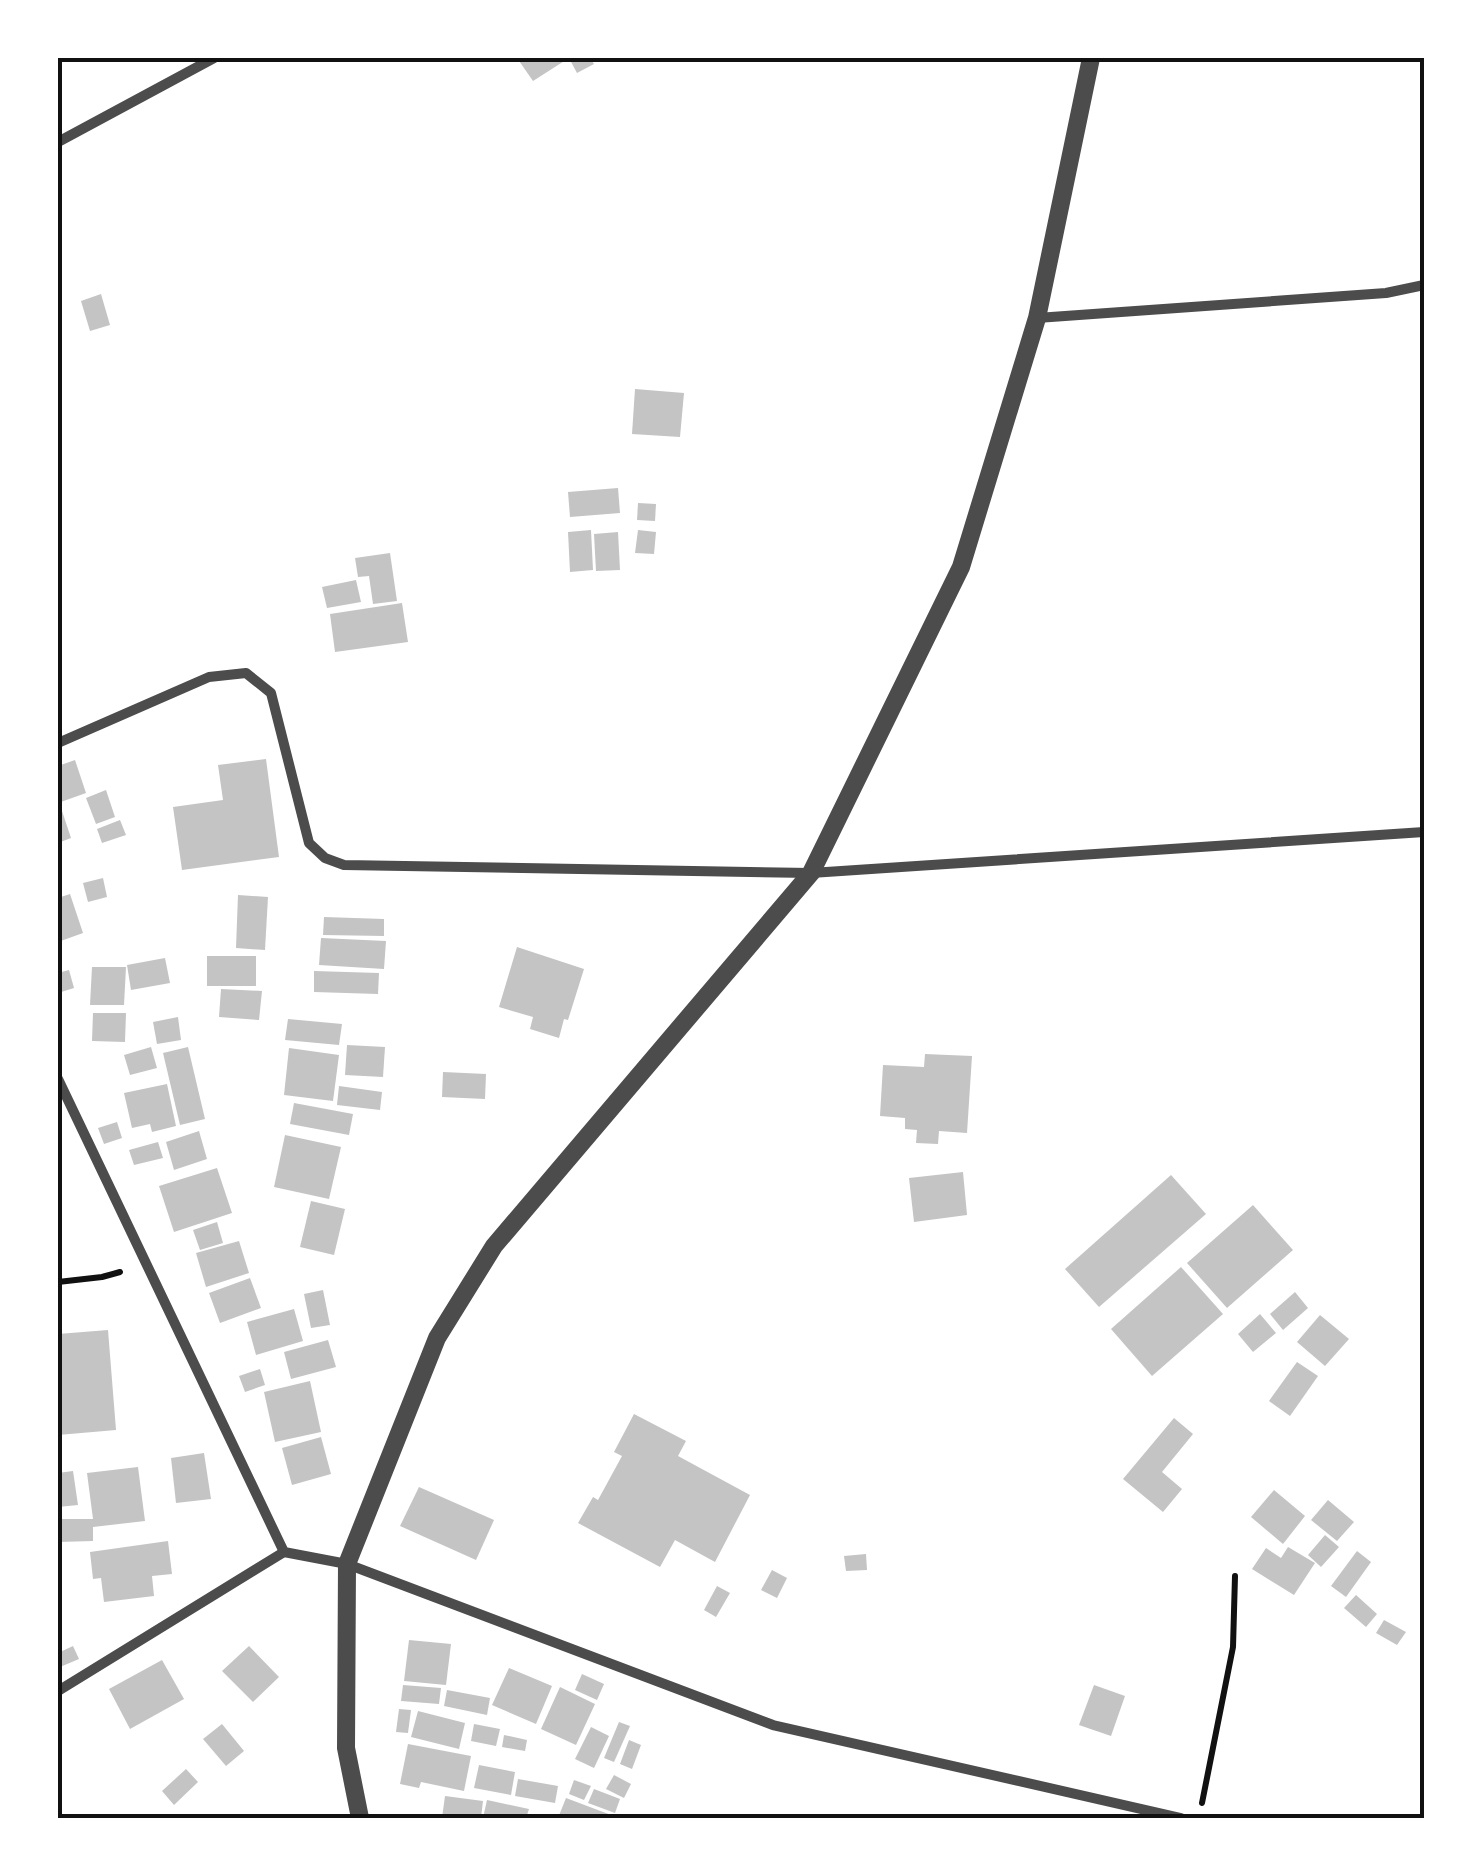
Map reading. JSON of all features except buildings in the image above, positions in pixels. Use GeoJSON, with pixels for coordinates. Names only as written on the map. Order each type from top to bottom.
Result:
{"type":"FeatureCollection","features":[{"type":"Feature","properties":{"kind":"street"},"geometry":{"type":"LineString","coordinates":[[58,142],[214,58]]}},
{"type":"Feature","properties":{"kind":"street"},"geometry":{"type":"LineString","coordinates":[[360,1818],[346,1748],[347,1564],[436,1338],[494,1246],[810,873],[961,567],[1037,318],[1091,58]]}},
{"type":"Feature","properties":{"kind":"street"},"geometry":{"type":"LineString","coordinates":[[1037,318],[1386,293],[1424,286]]}},
{"type":"Feature","properties":{"kind":"street"},"geometry":{"type":"LineString","coordinates":[[58,743],[208,677],[246,673],[272,693],[309,843],[325,858],[344,866],[810,873],[1424,832]]}},
{"type":"Feature","properties":{"kind":"street"},"geometry":{"type":"LineString","coordinates":[[58,1079],[284,1552]]}},
{"type":"Feature","properties":{"kind":"street"},"geometry":{"type":"LineString","coordinates":[[58,1691],[284,1552],[347,1564],[774,1724],[1181,1818]]}},
{"type":"Feature","properties":{"kind":"path"},"geometry":{"type":"LineString","coordinates":[[58,1282],[102,1278],[146,1264]]}},
{"type":"Feature","properties":{"kind":"path"},"geometry":{"type":"LineString","coordinates":[[1198,1818],[1233,1647],[1236,1576]]}}]}
